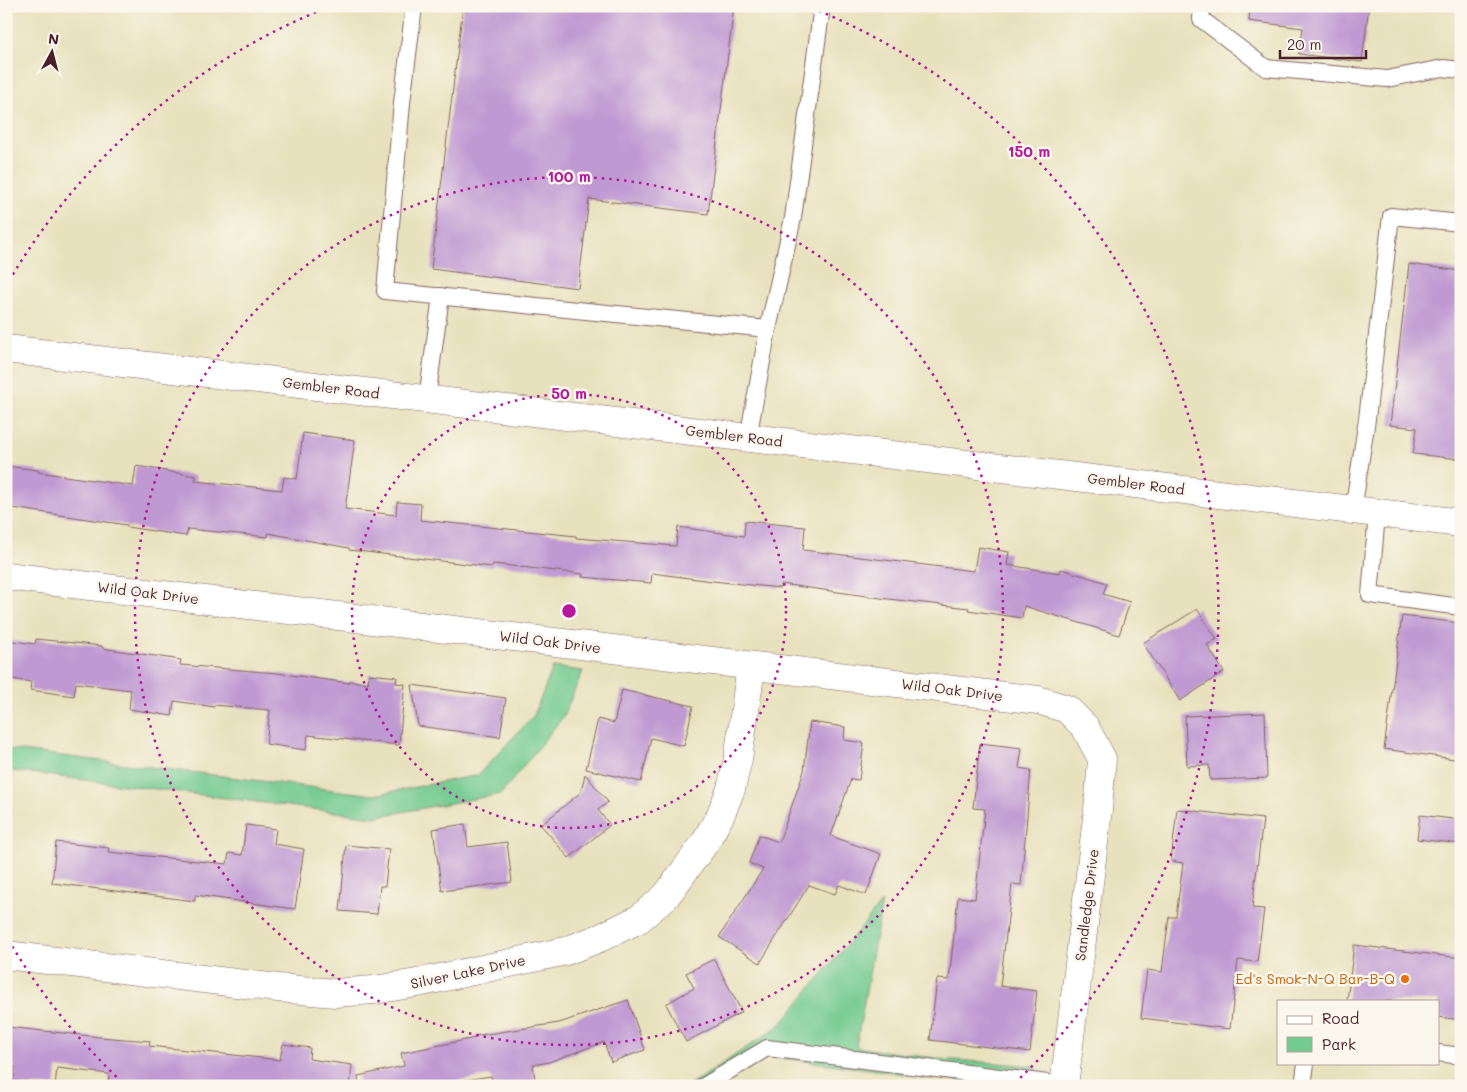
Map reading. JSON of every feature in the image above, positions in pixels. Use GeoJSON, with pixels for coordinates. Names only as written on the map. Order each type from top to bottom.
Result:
{"type":"FeatureCollection","features":[{"type":"Feature","properties":{"kind":"street","name":"Gembler Road"},"geometry":{"type":"LineString","coordinates":[[6,349],[1461,523]]}},
{"type":"Feature","properties":{"kind":"street","name":"Wild Oak Drive"},"geometry":{"type":"LineString","coordinates":[[6,576],[1038,700],[1067,709],[1085,727]]}},
{"type":"Feature","properties":{"kind":"street","name":"Silver Lake Drive"},"geometry":{"type":"LineString","coordinates":[[6,955],[278,988],[335,993],[374,990],[417,983],[566,951],[602,937],[639,919],[666,896],[704,844],[720,816],[731,789],[738,759],[752,667]]}},
{"type":"Feature","properties":{"kind":"street","name":"Sandledge Drive"},"geometry":{"type":"LineString","coordinates":[[1067,1085],[1102,759],[1085,727]]}},
{"type":"Feature","properties":{"kind":"lane"},"geometry":{"type":"LineString","coordinates":[[414,6],[402,103],[385,291],[768,329]]}},
{"type":"Feature","properties":{"kind":"lane"},"geometry":{"type":"LineString","coordinates":[[748,438],[768,329],[793,218],[822,6]]}},
{"type":"Feature","properties":{"kind":"lane"},"geometry":{"type":"LineString","coordinates":[[1202,6],[1201,19],[1266,68],[1387,79],[1443,68],[1461,70]]}},
{"type":"Feature","properties":{"kind":"lane"},"geometry":{"type":"LineString","coordinates":[[1461,223],[1391,216],[1367,419],[1365,512],[1370,596],[1461,607]]}},
{"type":"Feature","properties":{"kind":"lane"},"geometry":{"type":"LineString","coordinates":[[427,399],[441,296]]}},
{"type":"Feature","properties":{"kind":"lane"},"geometry":{"type":"LineString","coordinates":[[704,1086],[767,1048],[1067,1085]]}},
{"type":"Feature","properties":{"kind":"lane"},"geometry":{"type":"LineString","coordinates":[[1440,1053],[1461,1056]]}},
{"type":"Feature","properties":{"kind":"lane"},"geometry":{"type":"LineString","coordinates":[[1303,1086],[1306,1064]]}},
{"type":"Feature","properties":{"kind":"green space"},"geometry":{"type":"Polygon","coordinates":[[[553,667],[583,671],[563,717],[501,794],[374,817],[6,770],[6,749],[374,795],[478,775],[534,715],[553,667]]]}},
{"type":"Feature","properties":{"kind":"green space"},"geometry":{"type":"Polygon","coordinates":[[[882,902],[856,1047],[940,1059],[1036,1066],[1034,1086],[996,1086],[768,1056],[719,1086],[686,1086],[712,1071],[780,1025],[882,902]]]}},
{"type":"Feature","properties":{"kind":"building"},"geometry":{"type":"Polygon","coordinates":[[[463,6],[734,6],[708,214],[589,199],[578,288],[431,269],[463,6]]]}},
{"type":"Feature","properties":{"kind":"building"},"geometry":{"type":"Polygon","coordinates":[[[1250,6],[1369,6],[1362,62],[1299,54],[1303,28],[1249,21],[1250,6]]]}},
{"type":"Feature","properties":{"kind":"building"},"geometry":{"type":"Polygon","coordinates":[[[1409,264],[1461,271],[1461,459],[1413,454],[1417,428],[1390,425],[1409,264]]]}},
{"type":"Feature","properties":{"kind":"building"},"geometry":{"type":"Polygon","coordinates":[[[303,433],[355,440],[345,509],[396,515],[397,502],[421,504],[420,520],[576,536],[576,538],[676,546],[678,527],[744,536],[745,521],[805,527],[803,550],[974,571],[978,547],[1009,552],[1007,565],[1060,573],[1061,569],[1107,583],[1103,594],[1130,602],[1119,635],[1024,606],[1022,618],[968,610],[969,608],[781,584],[780,588],[652,573],[651,583],[582,577],[583,574],[493,564],[492,567],[349,550],[349,548],[268,533],[268,537],[188,529],[186,536],[6,507],[6,466],[133,486],[136,466],[196,476],[195,481],[282,490],[284,477],[297,479],[303,433]]]}},
{"type":"Feature","properties":{"kind":"building"},"geometry":{"type":"Polygon","coordinates":[[[1197,609],[1217,639],[1207,645],[1224,672],[1180,701],[1143,643],[1197,609]]]}},
{"type":"Feature","properties":{"kind":"building"},"geometry":{"type":"Polygon","coordinates":[[[1402,616],[1461,623],[1461,760],[1384,749],[1402,616]]]}},
{"type":"Feature","properties":{"kind":"building"},"geometry":{"type":"Polygon","coordinates":[[[36,639],[102,646],[102,648],[181,660],[180,665],[277,673],[349,683],[349,681],[368,683],[369,674],[397,677],[396,683],[405,684],[399,745],[308,735],[306,750],[266,744],[270,710],[214,705],[214,707],[174,701],[172,716],[129,709],[131,690],[76,683],[74,696],[30,690],[31,682],[6,678],[6,640],[35,644],[36,639]]]}},
{"type":"Feature","properties":{"kind":"building"},"geometry":{"type":"Polygon","coordinates":[[[412,685],[506,698],[500,737],[418,726],[412,685]]]}},
{"type":"Feature","properties":{"kind":"building"},"geometry":{"type":"Polygon","coordinates":[[[622,690],[693,706],[684,746],[651,738],[641,782],[586,769],[598,719],[614,723],[622,690]]]}},
{"type":"Feature","properties":{"kind":"building"},"geometry":{"type":"Polygon","coordinates":[[[1265,713],[1267,778],[1210,780],[1209,765],[1187,766],[1185,716],[1265,713]]]}},
{"type":"Feature","properties":{"kind":"building"},"geometry":{"type":"Polygon","coordinates":[[[810,722],[845,727],[844,740],[864,743],[859,780],[851,779],[831,836],[881,854],[866,895],[839,885],[835,894],[809,885],[760,963],[719,937],[763,869],[749,863],[759,835],[779,842],[804,771],[810,722]]]}},
{"type":"Feature","properties":{"kind":"building"},"geometry":{"type":"Polygon","coordinates":[[[980,743],[1022,748],[1019,768],[1031,770],[1021,885],[1012,884],[1000,986],[1037,991],[1030,1052],[930,1040],[937,979],[949,980],[958,897],[975,899],[985,809],[973,808],[980,743]]]}},
{"type":"Feature","properties":{"kind":"building"},"geometry":{"type":"Polygon","coordinates":[[[585,774],[608,802],[598,810],[610,825],[569,858],[541,825],[581,792],[585,774]]]}},
{"type":"Feature","properties":{"kind":"building"},"geometry":{"type":"Polygon","coordinates":[[[1177,809],[1263,819],[1252,908],[1264,909],[1257,962],[1238,960],[1230,1029],[1141,1018],[1147,970],[1162,972],[1169,917],[1176,917],[1183,863],[1171,861],[1177,809]]]}},
{"type":"Feature","properties":{"kind":"building"},"geometry":{"type":"Polygon","coordinates":[[[1420,815],[1461,820],[1461,844],[1417,839],[1420,815]]]}},
{"type":"Feature","properties":{"kind":"building"},"geometry":{"type":"Polygon","coordinates":[[[465,824],[468,847],[507,842],[512,882],[442,891],[433,829],[465,824]]]}},
{"type":"Feature","properties":{"kind":"building"},"geometry":{"type":"Polygon","coordinates":[[[246,825],[276,829],[274,844],[304,849],[295,909],[195,895],[195,901],[52,883],[56,842],[109,848],[108,852],[227,864],[229,853],[242,855],[246,825]]]}},
{"type":"Feature","properties":{"kind":"building"},"geometry":{"type":"Polygon","coordinates":[[[346,845],[389,849],[385,886],[380,886],[377,914],[340,911],[346,845]]]}},
{"type":"Feature","properties":{"kind":"building","name":"Ed's Smok-N-Q Bar-B-Q"},"geometry":{"type":"Polygon","coordinates":[[[1354,945],[1461,958],[1461,1020],[1440,1017],[1440,1000],[1347,1000],[1354,945]]]}},
{"type":"Feature","properties":{"kind":"building"},"geometry":{"type":"Polygon","coordinates":[[[714,959],[742,1012],[686,1042],[666,1004],[694,988],[686,973],[714,959]]]}},
{"type":"Feature","properties":{"kind":"building"},"geometry":{"type":"Polygon","coordinates":[[[628,1000],[645,1050],[611,1062],[604,1042],[549,1062],[533,1065],[536,1086],[493,1086],[491,1076],[447,1083],[447,1086],[359,1086],[358,1076],[404,1066],[401,1053],[475,1038],[474,1036],[559,1023],[628,1000]]]}},
{"type":"Feature","properties":{"kind":"building"},"geometry":{"type":"Polygon","coordinates":[[[6,1027],[150,1041],[149,1046],[280,1060],[283,1044],[310,1048],[309,1059],[352,1065],[350,1086],[108,1086],[109,1074],[57,1068],[55,1086],[13,1086],[15,1066],[6,1065],[6,1027]]]}},
{"type":"Feature","properties":{"kind":"place","name":"Ed's Smok-N-Q Bar-B-Q"},"geometry":{"type":"Point","coordinates":[1405,979]}}]}
